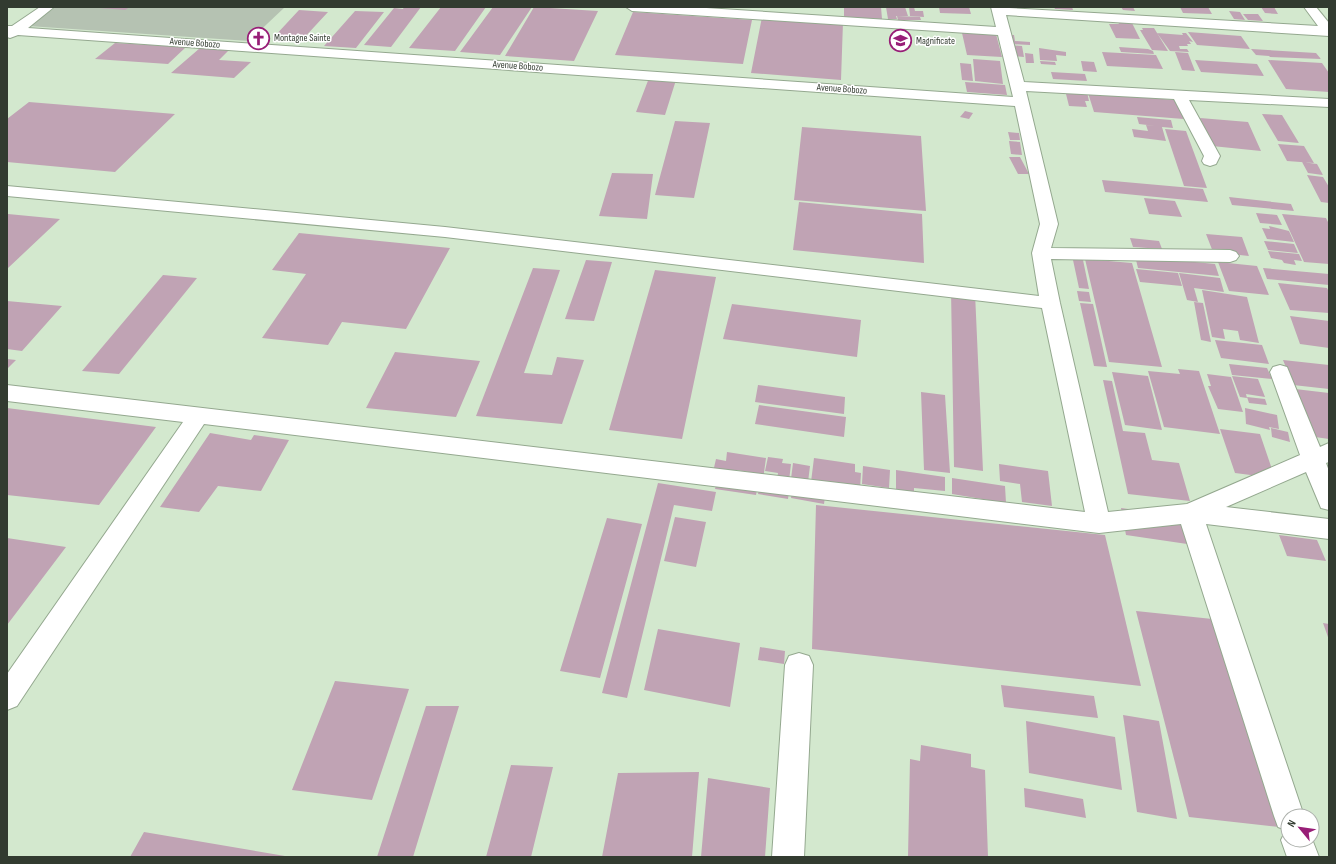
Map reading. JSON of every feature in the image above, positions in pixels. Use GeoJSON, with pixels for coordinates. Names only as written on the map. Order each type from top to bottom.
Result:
{"type":"FeatureCollection","features":[{"type":"Feature","properties":{"kind":"street"},"geometry":{"type":"LineString","coordinates":[[10,32],[48,7]]}},
{"type":"Feature","properties":{"kind":"street"},"geometry":{"type":"LineString","coordinates":[[633,7],[1004,31]]}},
{"type":"Feature","properties":{"kind":"street"},"geometry":{"type":"LineString","coordinates":[[1310,7],[1329,31]]}},
{"type":"Feature","properties":{"kind":"street"},"geometry":{"type":"LineString","coordinates":[[1099,523],[1050,303],[1041,252],[1049,224],[998,9],[1329,31]]}},
{"type":"Feature","properties":{"kind":"street","name":"Avenue Bobozo"},"geometry":{"type":"LineString","coordinates":[[10,32],[1019,94],[1178,94],[1329,103]]}},
{"type":"Feature","properties":{"kind":"street"},"geometry":{"type":"LineString","coordinates":[[1178,94],[1212,156],[1210,161]]}},
{"type":"Feature","properties":{"kind":"street"},"geometry":{"type":"LineString","coordinates":[[7,191],[445,232],[1050,303]]}},
{"type":"Feature","properties":{"kind":"street"},"geometry":{"type":"LineString","coordinates":[[1041,252],[1230,256]]}},
{"type":"Feature","properties":{"kind":"street"},"geometry":{"type":"LineString","coordinates":[[1280,372],[1321,456],[1329,501]]}},
{"type":"Feature","properties":{"kind":"street"},"geometry":{"type":"LineString","coordinates":[[7,393],[1099,523],[1190,513],[1329,529]]}},
{"type":"Feature","properties":{"kind":"street"},"geometry":{"type":"LineString","coordinates":[[7,697],[199,415]]}},
{"type":"Feature","properties":{"kind":"street"},"geometry":{"type":"LineString","coordinates":[[1190,513],[1321,456]]}},
{"type":"Feature","properties":{"kind":"street"},"geometry":{"type":"LineString","coordinates":[[1190,513],[1286,808]]}},
{"type":"Feature","properties":{"kind":"street"},"geometry":{"type":"LineString","coordinates":[[788,857],[799,665]]}},
{"type":"Feature","properties":{"kind":"green space"},"geometry":{"type":"Polygon","coordinates":[[[56,7],[285,7],[249,41],[28,26],[56,7]]]}},
{"type":"Feature","properties":{"kind":"building"},"geometry":{"type":"Polygon","coordinates":[[[88,7],[130,7],[125,10],[88,7]]]}},
{"type":"Feature","properties":{"kind":"building"},"geometry":{"type":"Polygon","coordinates":[[[404,7],[421,7],[391,47],[364,45],[394,8],[403,9],[404,7]]]}},
{"type":"Feature","properties":{"kind":"building"},"geometry":{"type":"Polygon","coordinates":[[[441,7],[486,7],[455,51],[409,48],[441,7]]]}},
{"type":"Feature","properties":{"kind":"building"},"geometry":{"type":"Polygon","coordinates":[[[493,7],[532,7],[500,55],[460,52],[493,7]]]}},
{"type":"Feature","properties":{"kind":"building"},"geometry":{"type":"Polygon","coordinates":[[[534,7],[598,11],[574,61],[505,56],[534,7]]]}},
{"type":"Feature","properties":{"kind":"building"},"geometry":{"type":"Polygon","coordinates":[[[844,7],[881,7],[882,19],[844,17],[844,7]]]}},
{"type":"Feature","properties":{"kind":"building"},"geometry":{"type":"Polygon","coordinates":[[[886,7],[905,7],[908,16],[896,16],[897,19],[888,19],[886,7]]]}},
{"type":"Feature","properties":{"kind":"building"},"geometry":{"type":"Polygon","coordinates":[[[909,7],[914,7],[915,11],[923,11],[924,17],[910,16],[909,7]]]}},
{"type":"Feature","properties":{"kind":"building"},"geometry":{"type":"Polygon","coordinates":[[[939,7],[969,7],[971,14],[940,13],[939,7]]]}},
{"type":"Feature","properties":{"kind":"building"},"geometry":{"type":"Polygon","coordinates":[[[1054,7],[1072,7],[1073,10],[1055,9],[1054,7]]]}},
{"type":"Feature","properties":{"kind":"building"},"geometry":{"type":"Polygon","coordinates":[[[1121,7],[1133,7],[1135,11],[1123,10],[1121,7]]]}},
{"type":"Feature","properties":{"kind":"building"},"geometry":{"type":"Polygon","coordinates":[[[1180,7],[1208,7],[1212,14],[1183,13],[1180,7]]]}},
{"type":"Feature","properties":{"kind":"building"},"geometry":{"type":"Polygon","coordinates":[[[1261,7],[1274,7],[1278,14],[1265,13],[1261,7]]]}},
{"type":"Feature","properties":{"kind":"building"},"geometry":{"type":"Polygon","coordinates":[[[299,10],[328,12],[303,39],[273,38],[299,10]]]}},
{"type":"Feature","properties":{"kind":"building"},"geometry":{"type":"Polygon","coordinates":[[[355,11],[384,12],[356,48],[324,46],[355,11]]]}},
{"type":"Feature","properties":{"kind":"building"},"geometry":{"type":"Polygon","coordinates":[[[1229,11],[1240,12],[1245,20],[1234,19],[1229,11]]]}},
{"type":"Feature","properties":{"kind":"building"},"geometry":{"type":"Polygon","coordinates":[[[633,12],[752,20],[743,64],[615,55],[633,12]]]}},
{"type":"Feature","properties":{"kind":"building"},"geometry":{"type":"Polygon","coordinates":[[[1243,14],[1258,14],[1263,21],[1248,20],[1243,14]]]}},
{"type":"Feature","properties":{"kind":"building"},"geometry":{"type":"Polygon","coordinates":[[[897,16],[920,17],[921,20],[898,20],[897,16]]]}},
{"type":"Feature","properties":{"kind":"building"},"geometry":{"type":"Polygon","coordinates":[[[762,17],[843,22],[841,80],[751,73],[762,17]]]}},
{"type":"Feature","properties":{"kind":"building"},"geometry":{"type":"Polygon","coordinates":[[[1118,22],[1132,23],[1140,39],[1116,38],[1109,24],[1119,24],[1118,22]]]}},
{"type":"Feature","properties":{"kind":"building"},"geometry":{"type":"Polygon","coordinates":[[[1142,28],[1154,28],[1168,51],[1152,50],[1140,30],[1143,30],[1142,28]]]}},
{"type":"Feature","properties":{"kind":"building"},"geometry":{"type":"Polygon","coordinates":[[[1188,32],[1241,36],[1250,49],[1197,45],[1188,32]]]}},
{"type":"Feature","properties":{"kind":"building"},"geometry":{"type":"Polygon","coordinates":[[[962,33],[996,34],[1002,57],[967,55],[962,33]]]}},
{"type":"Feature","properties":{"kind":"building"},"geometry":{"type":"Polygon","coordinates":[[[1157,33],[1183,35],[1182,33],[1186,33],[1193,42],[1189,41],[1191,44],[1187,44],[1188,46],[1179,46],[1180,49],[1187,49],[1189,52],[1170,51],[1157,33]]]}},
{"type":"Feature","properties":{"kind":"building"},"geometry":{"type":"Polygon","coordinates":[[[1009,35],[1014,35],[1015,41],[1030,42],[1030,45],[1010,44],[1009,35]]]}},
{"type":"Feature","properties":{"kind":"building"},"geometry":{"type":"Polygon","coordinates":[[[115,43],[186,47],[168,64],[95,59],[115,43]]]}},
{"type":"Feature","properties":{"kind":"building"},"geometry":{"type":"Polygon","coordinates":[[[1010,45],[1022,46],[1024,57],[1012,56],[1010,45]]]}},
{"type":"Feature","properties":{"kind":"building"},"geometry":{"type":"Polygon","coordinates":[[[1119,47],[1148,49],[1153,51],[1154,54],[1121,52],[1119,47]]]}},
{"type":"Feature","properties":{"kind":"building"},"geometry":{"type":"Polygon","coordinates":[[[200,48],[229,50],[219,60],[251,62],[234,78],[171,73],[200,48]]]}},
{"type":"Feature","properties":{"kind":"building"},"geometry":{"type":"Polygon","coordinates":[[[1039,48],[1066,52],[1066,56],[1056,55],[1057,61],[1040,60],[1039,48]]]}},
{"type":"Feature","properties":{"kind":"building"},"geometry":{"type":"Polygon","coordinates":[[[1251,49],[1316,53],[1321,59],[1256,55],[1251,49]]]}},
{"type":"Feature","properties":{"kind":"building"},"geometry":{"type":"Polygon","coordinates":[[[1102,52],[1156,55],[1163,69],[1107,66],[1102,52]]]}},
{"type":"Feature","properties":{"kind":"building"},"geometry":{"type":"Polygon","coordinates":[[[1175,52],[1188,53],[1195,71],[1182,70],[1175,52]]]}},
{"type":"Feature","properties":{"kind":"building"},"geometry":{"type":"Polygon","coordinates":[[[1025,53],[1033,54],[1034,63],[1026,63],[1025,53]]]}},
{"type":"Feature","properties":{"kind":"building"},"geometry":{"type":"Polygon","coordinates":[[[973,59],[1000,61],[1003,84],[975,81],[973,59]]]}},
{"type":"Feature","properties":{"kind":"building"},"geometry":{"type":"Polygon","coordinates":[[[1195,60],[1257,64],[1264,76],[1201,72],[1195,60]]]}},
{"type":"Feature","properties":{"kind":"building"},"geometry":{"type":"Polygon","coordinates":[[[1268,60],[1322,63],[1329,73],[1329,92],[1286,89],[1268,60]]]}},
{"type":"Feature","properties":{"kind":"building"},"geometry":{"type":"Polygon","coordinates":[[[1040,61],[1055,62],[1056,65],[1041,64],[1040,61]]]}},
{"type":"Feature","properties":{"kind":"building"},"geometry":{"type":"Polygon","coordinates":[[[1081,61],[1094,62],[1097,72],[1083,71],[1081,61]]]}},
{"type":"Feature","properties":{"kind":"building"},"geometry":{"type":"Polygon","coordinates":[[[960,63],[971,64],[973,81],[962,80],[960,63]]]}},
{"type":"Feature","properties":{"kind":"building"},"geometry":{"type":"Polygon","coordinates":[[[1051,72],[1085,74],[1087,81],[1053,79],[1051,72]]]}},
{"type":"Feature","properties":{"kind":"building"},"geometry":{"type":"Polygon","coordinates":[[[649,78],[676,80],[665,115],[636,112],[649,78]]]}},
{"type":"Feature","properties":{"kind":"building"},"geometry":{"type":"Polygon","coordinates":[[[965,82],[1005,85],[1007,95],[967,92],[965,82]]]}},
{"type":"Feature","properties":{"kind":"building"},"geometry":{"type":"Polygon","coordinates":[[[1065,90],[1087,92],[1089,101],[1085,101],[1087,107],[1069,106],[1065,90]]]}},
{"type":"Feature","properties":{"kind":"building"},"geometry":{"type":"Polygon","coordinates":[[[1088,93],[1175,100],[1184,119],[1094,112],[1088,93]]]}},
{"type":"Feature","properties":{"kind":"building"},"geometry":{"type":"Polygon","coordinates":[[[29,102],[175,114],[115,172],[7,162],[7,119],[29,102]]]}},
{"type":"Feature","properties":{"kind":"building"},"geometry":{"type":"Polygon","coordinates":[[[965,111],[973,113],[969,119],[960,117],[965,111]]]}},
{"type":"Feature","properties":{"kind":"building"},"geometry":{"type":"Polygon","coordinates":[[[1262,114],[1282,115],[1299,143],[1278,141],[1262,114]]]}},
{"type":"Feature","properties":{"kind":"building"},"geometry":{"type":"Polygon","coordinates":[[[1137,117],[1171,120],[1173,128],[1162,127],[1166,141],[1134,137],[1132,129],[1148,131],[1146,125],[1156,126],[1139,124],[1137,117]]]}},
{"type":"Feature","properties":{"kind":"building"},"geometry":{"type":"Polygon","coordinates":[[[1200,118],[1248,122],[1261,151],[1212,146],[1200,118]]]}},
{"type":"Feature","properties":{"kind":"building"},"geometry":{"type":"Polygon","coordinates":[[[675,121],[710,123],[694,198],[655,195],[675,121]]]}},
{"type":"Feature","properties":{"kind":"building"},"geometry":{"type":"Polygon","coordinates":[[[802,127],[921,136],[926,211],[794,200],[802,127]]]}},
{"type":"Feature","properties":{"kind":"building"},"geometry":{"type":"Polygon","coordinates":[[[1165,129],[1186,131],[1207,188],[1184,186],[1165,129]]]}},
{"type":"Feature","properties":{"kind":"building"},"geometry":{"type":"Polygon","coordinates":[[[1008,132],[1019,133],[1020,140],[1010,140],[1008,132]]]}},
{"type":"Feature","properties":{"kind":"building"},"geometry":{"type":"Polygon","coordinates":[[[1009,141],[1020,142],[1022,155],[1011,154],[1009,141]]]}},
{"type":"Feature","properties":{"kind":"building"},"geometry":{"type":"Polygon","coordinates":[[[1278,144],[1304,146],[1314,163],[1287,161],[1278,144]]]}},
{"type":"Feature","properties":{"kind":"building"},"geometry":{"type":"Polygon","coordinates":[[[1009,157],[1020,157],[1029,174],[1018,174],[1009,157]]]}},
{"type":"Feature","properties":{"kind":"building"},"geometry":{"type":"Polygon","coordinates":[[[1302,162],[1317,164],[1323,175],[1308,173],[1302,162]]]}},
{"type":"Feature","properties":{"kind":"building"},"geometry":{"type":"Polygon","coordinates":[[[612,173],[653,174],[647,219],[599,216],[612,173]]]}},
{"type":"Feature","properties":{"kind":"building"},"geometry":{"type":"Polygon","coordinates":[[[1307,175],[1323,177],[1329,187],[1329,203],[1321,202],[1307,175]]]}},
{"type":"Feature","properties":{"kind":"building"},"geometry":{"type":"Polygon","coordinates":[[[1102,180],[1203,189],[1208,202],[1105,192],[1102,180]]]}},
{"type":"Feature","properties":{"kind":"building"},"geometry":{"type":"Polygon","coordinates":[[[1229,197],[1291,204],[1294,211],[1232,205],[1229,197]]]}},
{"type":"Feature","properties":{"kind":"building"},"geometry":{"type":"Polygon","coordinates":[[[1144,198],[1175,201],[1182,217],[1149,214],[1144,198]]]}},
{"type":"Feature","properties":{"kind":"building"},"geometry":{"type":"Polygon","coordinates":[[[799,202],[922,214],[924,263],[793,250],[799,202]]]}},
{"type":"Feature","properties":{"kind":"building"},"geometry":{"type":"Polygon","coordinates":[[[1256,213],[1277,215],[1282,225],[1260,223],[1256,213]]]}},
{"type":"Feature","properties":{"kind":"building"},"geometry":{"type":"Polygon","coordinates":[[[1282,214],[1326,218],[1329,224],[1329,264],[1304,262],[1282,214]]]}},
{"type":"Feature","properties":{"kind":"building"},"geometry":{"type":"Polygon","coordinates":[[[7,215],[60,219],[7,269],[7,215]]]}},
{"type":"Feature","properties":{"kind":"building"},"geometry":{"type":"Polygon","coordinates":[[[1269,226],[1289,231],[1294,242],[1267,239],[1262,228],[1270,229],[1269,226]]]}},
{"type":"Feature","properties":{"kind":"building"},"geometry":{"type":"Polygon","coordinates":[[[299,233],[450,248],[406,329],[342,322],[328,345],[262,338],[306,274],[272,270],[299,233]]]}},
{"type":"Feature","properties":{"kind":"building"},"geometry":{"type":"Polygon","coordinates":[[[1206,234],[1242,237],[1249,256],[1213,252],[1206,234]]]}},
{"type":"Feature","properties":{"kind":"building"},"geometry":{"type":"Polygon","coordinates":[[[1130,238],[1159,241],[1162,249],[1133,247],[1130,238]]]}},
{"type":"Feature","properties":{"kind":"building"},"geometry":{"type":"Polygon","coordinates":[[[1264,241],[1294,244],[1298,253],[1268,250],[1264,241]]]}},
{"type":"Feature","properties":{"kind":"building"},"geometry":{"type":"Polygon","coordinates":[[[1268,251],[1299,254],[1302,261],[1294,260],[1296,265],[1284,263],[1282,260],[1271,258],[1268,251]]]}},
{"type":"Feature","properties":{"kind":"building"},"geometry":{"type":"Polygon","coordinates":[[[1135,256],[1215,264],[1219,276],[1138,268],[1135,256]]]}},
{"type":"Feature","properties":{"kind":"building"},"geometry":{"type":"Polygon","coordinates":[[[1085,259],[1132,263],[1162,367],[1109,362],[1085,259]]]}},
{"type":"Feature","properties":{"kind":"building"},"geometry":{"type":"Polygon","coordinates":[[[586,260],[612,262],[594,321],[565,319],[586,260]]]}},
{"type":"Feature","properties":{"kind":"building"},"geometry":{"type":"Polygon","coordinates":[[[1073,260],[1083,260],[1089,289],[1079,288],[1073,260]]]}},
{"type":"Feature","properties":{"kind":"building"},"geometry":{"type":"Polygon","coordinates":[[[1218,262],[1257,266],[1269,295],[1229,291],[1218,262]]]}},
{"type":"Feature","properties":{"kind":"building"},"geometry":{"type":"Polygon","coordinates":[[[533,268],[560,270],[524,373],[552,375],[557,357],[584,360],[562,424],[476,416],[533,268]]]}},
{"type":"Feature","properties":{"kind":"building"},"geometry":{"type":"Polygon","coordinates":[[[1263,268],[1329,274],[1329,285],[1267,279],[1263,268]]]}},
{"type":"Feature","properties":{"kind":"building"},"geometry":{"type":"Polygon","coordinates":[[[1136,269],[1178,273],[1182,286],[1140,282],[1136,269]]]}},
{"type":"Feature","properties":{"kind":"building"},"geometry":{"type":"Polygon","coordinates":[[[655,270],[716,277],[682,439],[609,430],[655,270]]]}},
{"type":"Feature","properties":{"kind":"building"},"geometry":{"type":"Polygon","coordinates":[[[1179,273],[1220,278],[1224,292],[1194,288],[1198,302],[1187,300],[1179,273]]]}},
{"type":"Feature","properties":{"kind":"building"},"geometry":{"type":"Polygon","coordinates":[[[163,275],[197,278],[119,374],[82,371],[163,275]]]}},
{"type":"Feature","properties":{"kind":"building"},"geometry":{"type":"Polygon","coordinates":[[[1278,283],[1327,288],[1329,292],[1329,313],[1290,310],[1278,283]]]}},
{"type":"Feature","properties":{"kind":"building"},"geometry":{"type":"Polygon","coordinates":[[[951,290],[975,293],[983,471],[954,467],[951,290]]]}},
{"type":"Feature","properties":{"kind":"building"},"geometry":{"type":"Polygon","coordinates":[[[1202,290],[1247,297],[1259,343],[1240,340],[1238,331],[1223,329],[1225,339],[1212,337],[1202,290]]]}},
{"type":"Feature","properties":{"kind":"building"},"geometry":{"type":"Polygon","coordinates":[[[1077,291],[1089,292],[1091,302],[1079,301],[1077,291]]]}},
{"type":"Feature","properties":{"kind":"building"},"geometry":{"type":"Polygon","coordinates":[[[7,301],[62,306],[22,351],[7,349],[7,301]]]}},
{"type":"Feature","properties":{"kind":"building"},"geometry":{"type":"Polygon","coordinates":[[[1194,302],[1203,303],[1211,342],[1201,340],[1194,302]]]}},
{"type":"Feature","properties":{"kind":"building"},"geometry":{"type":"Polygon","coordinates":[[[1080,303],[1093,304],[1107,367],[1094,366],[1080,303]]]}},
{"type":"Feature","properties":{"kind":"building"},"geometry":{"type":"Polygon","coordinates":[[[732,304],[861,320],[857,357],[723,339],[732,304]]]}},
{"type":"Feature","properties":{"kind":"building"},"geometry":{"type":"Polygon","coordinates":[[[1290,316],[1329,321],[1329,348],[1300,344],[1290,316]]]}},
{"type":"Feature","properties":{"kind":"building"},"geometry":{"type":"Polygon","coordinates":[[[1215,340],[1262,345],[1269,364],[1221,358],[1215,340]]]}},
{"type":"Feature","properties":{"kind":"building"},"geometry":{"type":"Polygon","coordinates":[[[395,352],[480,361],[456,417],[366,408],[395,352]]]}},
{"type":"Feature","properties":{"kind":"building"},"geometry":{"type":"Polygon","coordinates":[[[7,359],[16,360],[7,369],[7,359]]]}},
{"type":"Feature","properties":{"kind":"building"},"geometry":{"type":"Polygon","coordinates":[[[1283,360],[1329,365],[1329,389],[1293,385],[1283,360]]]}},
{"type":"Feature","properties":{"kind":"building"},"geometry":{"type":"Polygon","coordinates":[[[1229,364],[1267,368],[1272,379],[1232,375],[1229,364]]]}},
{"type":"Feature","properties":{"kind":"building"},"geometry":{"type":"Polygon","coordinates":[[[1178,369],[1199,371],[1220,434],[1164,427],[1148,371],[1180,374],[1178,369]]]}},
{"type":"Feature","properties":{"kind":"building"},"geometry":{"type":"Polygon","coordinates":[[[1112,372],[1148,376],[1162,430],[1125,425],[1112,372]]]}},
{"type":"Feature","properties":{"kind":"building"},"geometry":{"type":"Polygon","coordinates":[[[1207,374],[1231,377],[1243,412],[1218,409],[1208,386],[1211,386],[1207,374]]]}},
{"type":"Feature","properties":{"kind":"building"},"geometry":{"type":"Polygon","coordinates":[[[1232,376],[1258,379],[1265,397],[1246,394],[1247,398],[1240,397],[1232,376]]]}},
{"type":"Feature","properties":{"kind":"building"},"geometry":{"type":"Polygon","coordinates":[[[1103,380],[1112,381],[1123,431],[1145,433],[1152,460],[1179,463],[1190,501],[1128,494],[1103,380]]]}},
{"type":"Feature","properties":{"kind":"building"},"geometry":{"type":"Polygon","coordinates":[[[758,385],[845,397],[844,414],[755,402],[758,385]]]}},
{"type":"Feature","properties":{"kind":"building"},"geometry":{"type":"Polygon","coordinates":[[[1295,389],[1329,393],[1329,439],[1315,437],[1295,389]]]}},
{"type":"Feature","properties":{"kind":"building"},"geometry":{"type":"Polygon","coordinates":[[[921,392],[945,395],[950,473],[924,470],[921,392]]]}},
{"type":"Feature","properties":{"kind":"building"},"geometry":{"type":"Polygon","coordinates":[[[1247,397],[1265,399],[1267,405],[1249,403],[1247,397]]]}},
{"type":"Feature","properties":{"kind":"building"},"geometry":{"type":"Polygon","coordinates":[[[759,405],[846,417],[844,437],[755,424],[759,405]]]}},
{"type":"Feature","properties":{"kind":"building"},"geometry":{"type":"Polygon","coordinates":[[[7,408],[156,427],[99,505],[7,495],[7,408]]]}},
{"type":"Feature","properties":{"kind":"building"},"geometry":{"type":"Polygon","coordinates":[[[1245,408],[1277,415],[1279,429],[1269,427],[1270,430],[1246,424],[1245,408]]]}},
{"type":"Feature","properties":{"kind":"building"},"geometry":{"type":"Polygon","coordinates":[[[1271,428],[1288,432],[1290,442],[1272,437],[1271,428]]]}},
{"type":"Feature","properties":{"kind":"building"},"geometry":{"type":"Polygon","coordinates":[[[1220,429],[1260,434],[1275,478],[1235,473],[1220,429]]]}},
{"type":"Feature","properties":{"kind":"building"},"geometry":{"type":"Polygon","coordinates":[[[210,433],[251,440],[254,435],[289,440],[261,491],[218,486],[199,512],[160,507],[210,433]]]}},
{"type":"Feature","properties":{"kind":"building"},"geometry":{"type":"Polygon","coordinates":[[[727,452],[766,458],[763,480],[748,477],[749,472],[736,470],[735,475],[713,472],[716,459],[726,461],[727,452]]]}},
{"type":"Feature","properties":{"kind":"building"},"geometry":{"type":"Polygon","coordinates":[[[768,457],[783,459],[782,463],[791,464],[789,481],[777,479],[778,473],[765,471],[768,457]]]}},
{"type":"Feature","properties":{"kind":"building"},"geometry":{"type":"Polygon","coordinates":[[[814,458],[855,464],[855,472],[861,473],[860,489],[811,482],[814,458]]]}},
{"type":"Feature","properties":{"kind":"building"},"geometry":{"type":"Polygon","coordinates":[[[793,463],[810,466],[808,482],[791,479],[793,463]]]}},
{"type":"Feature","properties":{"kind":"building"},"geometry":{"type":"Polygon","coordinates":[[[999,464],[1048,471],[1052,506],[1022,502],[1020,484],[1000,481],[999,464]]]}},
{"type":"Feature","properties":{"kind":"building"},"geometry":{"type":"Polygon","coordinates":[[[863,466],[890,470],[889,488],[862,484],[863,466]]]}},
{"type":"Feature","properties":{"kind":"building"},"geometry":{"type":"Polygon","coordinates":[[[896,470],[945,477],[945,491],[914,488],[914,492],[896,490],[896,470]]]}},
{"type":"Feature","properties":{"kind":"building"},"geometry":{"type":"Polygon","coordinates":[[[718,478],[758,484],[756,495],[715,489],[718,478]]]}},
{"type":"Feature","properties":{"kind":"building"},"geometry":{"type":"Polygon","coordinates":[[[952,478],[1005,486],[1006,503],[952,494],[952,478]]]}},
{"type":"Feature","properties":{"kind":"building"},"geometry":{"type":"Polygon","coordinates":[[[761,481],[790,485],[788,499],[758,494],[761,481]]]}},
{"type":"Feature","properties":{"kind":"building"},"geometry":{"type":"Polygon","coordinates":[[[658,483],[716,492],[712,511],[674,505],[627,698],[602,693],[658,483]]]}},
{"type":"Feature","properties":{"kind":"building"},"geometry":{"type":"Polygon","coordinates":[[[793,484],[826,489],[824,504],[791,498],[793,484]]]}},
{"type":"Feature","properties":{"kind":"building"},"geometry":{"type":"Polygon","coordinates":[[[816,505],[1105,535],[1141,686],[812,649],[816,505]]]}},
{"type":"Feature","properties":{"kind":"building"},"geometry":{"type":"Polygon","coordinates":[[[1121,508],[1187,517],[1194,545],[1126,535],[1121,508]]]}},
{"type":"Feature","properties":{"kind":"building"},"geometry":{"type":"Polygon","coordinates":[[[675,517],[706,522],[696,567],[664,561],[675,517]]]}},
{"type":"Feature","properties":{"kind":"building"},"geometry":{"type":"Polygon","coordinates":[[[607,518],[642,524],[600,678],[560,671],[607,518]]]}},
{"type":"Feature","properties":{"kind":"building"},"geometry":{"type":"Polygon","coordinates":[[[1279,535],[1317,540],[1326,561],[1287,556],[1279,535]]]}},
{"type":"Feature","properties":{"kind":"building"},"geometry":{"type":"Polygon","coordinates":[[[7,538],[66,547],[7,625],[7,538]]]}},
{"type":"Feature","properties":{"kind":"building"},"geometry":{"type":"Polygon","coordinates":[[[1136,611],[1222,620],[1283,808],[1280,808],[1280,827],[1189,817],[1136,611]]]}},
{"type":"Feature","properties":{"kind":"building"},"geometry":{"type":"Polygon","coordinates":[[[1323,623],[1329,624],[1329,640],[1323,623]]]}},
{"type":"Feature","properties":{"kind":"building"},"geometry":{"type":"Polygon","coordinates":[[[658,629],[740,643],[730,707],[644,690],[658,629]]]}},
{"type":"Feature","properties":{"kind":"building"},"geometry":{"type":"Polygon","coordinates":[[[760,647],[785,651],[784,664],[758,660],[760,647]]]}},
{"type":"Feature","properties":{"kind":"building"},"geometry":{"type":"Polygon","coordinates":[[[335,681],[409,689],[372,800],[292,790],[335,681]]]}},
{"type":"Feature","properties":{"kind":"building"},"geometry":{"type":"Polygon","coordinates":[[[1001,685],[1094,696],[1098,718],[1004,707],[1001,685]]]}},
{"type":"Feature","properties":{"kind":"building"},"geometry":{"type":"Polygon","coordinates":[[[426,706],[459,706],[413,857],[377,857],[426,706]]]}},
{"type":"Feature","properties":{"kind":"building"},"geometry":{"type":"Polygon","coordinates":[[[1123,715],[1159,721],[1177,819],[1137,812],[1123,715]]]}},
{"type":"Feature","properties":{"kind":"building"},"geometry":{"type":"Polygon","coordinates":[[[1026,721],[1115,737],[1122,790],[1029,773],[1026,721]]]}},
{"type":"Feature","properties":{"kind":"building"},"geometry":{"type":"Polygon","coordinates":[[[921,745],[971,754],[971,767],[985,770],[988,857],[908,857],[910,759],[920,761],[921,745]]]}},
{"type":"Feature","properties":{"kind":"building"},"geometry":{"type":"Polygon","coordinates":[[[511,765],[553,767],[531,857],[486,857],[511,765]]]}},
{"type":"Feature","properties":{"kind":"building"},"geometry":{"type":"Polygon","coordinates":[[[699,772],[692,857],[602,857],[618,773],[699,772]]]}},
{"type":"Feature","properties":{"kind":"building"},"geometry":{"type":"Polygon","coordinates":[[[708,778],[770,788],[765,857],[701,857],[708,778]]]}},
{"type":"Feature","properties":{"kind":"building"},"geometry":{"type":"Polygon","coordinates":[[[1024,788],[1083,799],[1086,818],[1025,807],[1024,788]]]}},
{"type":"Feature","properties":{"kind":"building"},"geometry":{"type":"Polygon","coordinates":[[[144,832],[285,856],[285,857],[130,857],[144,832]]]}},
{"type":"Feature","properties":{"kind":"place","name":"Montagne Sainte"},"geometry":{"type":"Point","coordinates":[259,38]}},
{"type":"Feature","properties":{"kind":"place","name":"Magnificate"},"geometry":{"type":"Point","coordinates":[900,41]}}]}
